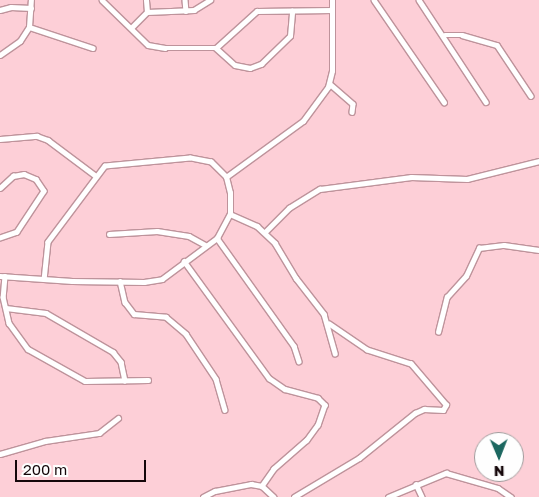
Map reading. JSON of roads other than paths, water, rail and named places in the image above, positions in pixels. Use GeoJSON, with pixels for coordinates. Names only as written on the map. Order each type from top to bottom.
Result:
{"type":"FeatureCollection","features":[{"type":"Feature","properties":{"kind":"street"},"geometry":{"type":"LineString","coordinates":[[0,55],[20,41],[29,27],[31,0]]}},
{"type":"Feature","properties":{"kind":"street"},"geometry":{"type":"LineString","coordinates":[[102,0],[131,28],[156,48],[216,48],[235,65],[250,68],[261,64],[290,36],[292,11]]}},
{"type":"Feature","properties":{"kind":"street"},"geometry":{"type":"LineString","coordinates":[[146,0],[147,12]]}},
{"type":"Feature","properties":{"kind":"street"},"geometry":{"type":"LineString","coordinates":[[185,0],[186,11]]}},
{"type":"Feature","properties":{"kind":"street"},"geometry":{"type":"LineString","coordinates":[[131,28],[147,12],[194,10],[210,0]]}},
{"type":"Feature","properties":{"kind":"street"},"geometry":{"type":"LineString","coordinates":[[226,177],[303,121],[330,84],[332,0]]}},
{"type":"Feature","properties":{"kind":"street"},"geometry":{"type":"LineString","coordinates":[[374,0],[444,102]]}},
{"type":"Feature","properties":{"kind":"street"},"geometry":{"type":"LineString","coordinates":[[419,0],[445,35],[486,102]]}},
{"type":"Feature","properties":{"kind":"street"},"geometry":{"type":"LineString","coordinates":[[0,10],[11,7],[31,8]]}},
{"type":"Feature","properties":{"kind":"street"},"geometry":{"type":"LineString","coordinates":[[216,48],[255,13],[332,10]]}},
{"type":"Feature","properties":{"kind":"street"},"geometry":{"type":"LineString","coordinates":[[29,27],[93,48]]}},
{"type":"Feature","properties":{"kind":"street"},"geometry":{"type":"LineString","coordinates":[[445,35],[462,35],[498,45],[530,96]]}},
{"type":"Feature","properties":{"kind":"street"},"geometry":{"type":"LineString","coordinates":[[330,84],[352,104],[352,112]]}},
{"type":"Feature","properties":{"kind":"street"},"geometry":{"type":"LineString","coordinates":[[0,139],[37,136],[48,140],[96,176]]}},
{"type":"Feature","properties":{"kind":"street"},"geometry":{"type":"LineString","coordinates":[[44,278],[48,242],[96,176],[111,164],[190,158],[211,162],[226,177],[230,193],[230,214],[217,238],[157,280],[120,281],[44,278],[2,276],[6,308],[16,334],[37,355],[82,380],[148,380]]}},
{"type":"Feature","properties":{"kind":"street"},"geometry":{"type":"LineString","coordinates":[[265,232],[289,208],[320,189],[411,177],[467,178],[539,161]]}},
{"type":"Feature","properties":{"kind":"street"},"geometry":{"type":"LineString","coordinates":[[0,188],[13,176],[24,174],[36,179],[44,191],[17,232],[0,238]]}},
{"type":"Feature","properties":{"kind":"street"},"geometry":{"type":"LineString","coordinates":[[230,214],[265,232],[329,324],[367,350],[411,364],[446,405],[443,410],[424,409],[415,413],[359,458],[294,497]]}},
{"type":"Feature","properties":{"kind":"street"},"geometry":{"type":"LineString","coordinates":[[109,234],[157,231],[189,236],[205,245]]}},
{"type":"Feature","properties":{"kind":"street"},"geometry":{"type":"LineString","coordinates":[[217,238],[294,346],[299,361]]}},
{"type":"Feature","properties":{"kind":"street"},"geometry":{"type":"LineString","coordinates":[[438,332],[447,297],[466,276],[479,248],[504,245],[539,250]]}},
{"type":"Feature","properties":{"kind":"street"},"geometry":{"type":"LineString","coordinates":[[184,261],[269,378],[285,389],[318,398],[325,405],[318,425],[307,440],[274,469],[262,486]]}},
{"type":"Feature","properties":{"kind":"street"},"geometry":{"type":"LineString","coordinates":[[120,281],[125,302],[134,314],[166,317],[186,334],[216,379],[225,410]]}},
{"type":"Feature","properties":{"kind":"street"},"geometry":{"type":"LineString","coordinates":[[6,308],[42,311],[114,352],[123,367],[125,381]]}},
{"type":"Feature","properties":{"kind":"street"},"geometry":{"type":"LineString","coordinates":[[329,324],[335,353]]}},
{"type":"Feature","properties":{"kind":"street"},"geometry":{"type":"LineString","coordinates":[[0,454],[53,439],[99,432],[118,418]]}},
{"type":"Feature","properties":{"kind":"street"},"geometry":{"type":"LineString","coordinates":[[388,497],[437,474],[449,473],[498,488],[511,497]]}},
{"type":"Feature","properties":{"kind":"street"},"geometry":{"type":"LineString","coordinates":[[203,497],[215,491],[245,484],[262,486],[274,497]]}},
{"type":"Feature","properties":{"kind":"street"},"geometry":{"type":"LineString","coordinates":[[416,484],[422,497]]}}]}
